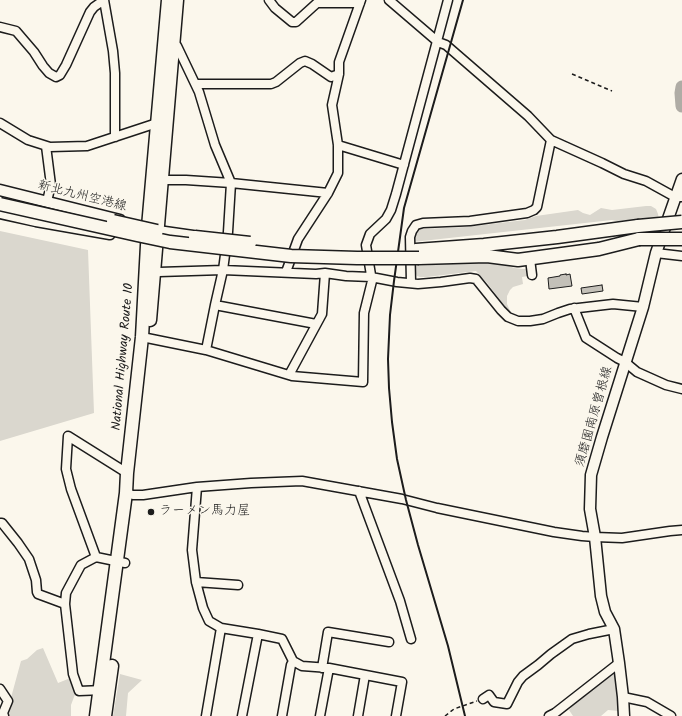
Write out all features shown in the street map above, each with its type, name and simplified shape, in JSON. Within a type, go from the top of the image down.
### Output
[{"type":"highway","name":"National Highway Route 10","points":[[168,0],[169,39]]},
{"type":"highway","name":"National Highway Route 10","points":[[104,716],[104,690],[130,494],[145,338],[169,39],[177,0]]},
{"type":"highway","points":[[0,197],[169,234],[292,248],[487,256],[518,260],[599,249],[639,239],[682,239]]},
{"type":"highway","points":[[0,204],[170,242],[291,256],[357,258],[418,254],[638,226],[682,222]]},
{"type":"highway","points":[[638,226],[682,227]]},
{"type":"highway","name":"National Highway Route 10","points":[[130,494],[127,473],[154,274],[152,242]]},
{"type":"highway","name":"National Highway Route 10","points":[[96,716],[104,690]]},
{"type":"main road","name":"須磨園南原曽根線","points":[[624,716],[614,628],[605,612],[601,596],[595,537],[590,509],[591,475],[643,307],[656,253],[679,197],[682,178]]},
{"type":"main road","name":"新北九州空港線","points":[[0,190],[153,228]]},
{"type":"main road","points":[[0,213],[152,242]]},
{"type":"street","points":[[0,27],[16,30],[34,52],[43,66],[49,73],[56,77],[66,65],[90,12],[104,0],[113,51],[115,73],[115,137]]},
{"type":"street","points":[[268,0],[292,22],[296,22],[317,3],[360,2],[339,62],[339,74],[332,105],[338,146],[338,173],[328,194],[298,239],[286,272]]},
{"type":"street","points":[[389,0],[438,42],[446,45],[528,116],[551,140],[602,162],[624,174],[646,181],[679,197]]},
{"type":"street","points":[[145,338],[206,350],[289,375],[363,382],[364,313],[372,281],[366,245],[370,234],[386,219],[391,210],[438,42],[448,0]]},
{"type":"street","points":[[169,39],[177,46],[196,84],[214,144],[230,183],[228,232],[223,270],[206,350]]},
{"type":"street","points":[[196,84],[271,84],[276,82],[305,60],[331,77],[339,74]]},
{"type":"street","points":[[0,123],[28,140],[50,147],[87,146],[161,124]]},
{"type":"street","points":[[411,282],[410,237],[416,225],[423,223],[470,221],[527,213],[534,210],[536,207],[551,140]]},
{"type":"street","points":[[46,146],[51,185],[47,201]]},
{"type":"street","points":[[338,146],[404,165]]},
{"type":"street","points":[[157,180],[230,183],[328,194]]},
{"type":"street","points":[[153,228],[227,240]]},
{"type":"street","points":[[152,242],[225,253]]},
{"type":"street","points":[[656,253],[682,256]]},
{"type":"street","points":[[530,259],[532,275]]},
{"type":"street","points":[[154,274],[159,272],[223,270],[316,274],[325,273],[371,277],[418,284],[470,278],[476,279],[508,317],[518,321],[543,319],[574,308],[613,304],[643,307]]},
{"type":"street","points":[[289,375],[322,314],[325,273]]},
{"type":"street","points":[[215,305],[316,324]]},
{"type":"street","points":[[574,308],[586,338],[625,362],[637,372],[666,385],[681,387]]},
{"type":"street","points":[[96,556],[71,489],[66,469],[68,436],[127,473]]},
{"type":"street","points":[[130,494],[143,495],[197,487],[302,481],[402,499],[437,508],[554,532],[595,537],[622,538],[682,530]]},
{"type":"street","points":[[197,487],[192,550],[196,582],[203,608],[209,621],[221,628],[282,639],[293,661],[302,666],[326,668],[402,682],[396,716]]},
{"type":"street","points":[[359,491],[400,601],[412,639]]},
{"type":"street","points":[[0,523],[2,523],[18,543],[29,560],[36,580],[38,594],[65,604]]},
{"type":"street","points":[[104,690],[79,691],[73,674],[65,604],[66,593],[81,565],[96,556],[121,562]]},
{"type":"street","points":[[196,582],[238,585]]},
{"type":"street","points":[[206,716],[221,628]]},
{"type":"street","points":[[483,699],[489,695],[494,702],[507,704],[518,682],[523,676],[572,639],[614,628]]},
{"type":"street","points":[[320,716],[326,668],[328,632],[389,642]]},
{"type":"street","points":[[242,716],[258,634]]},
{"type":"street","points":[[282,716],[293,661]]},
{"type":"street","points":[[549,716],[555,714],[619,662]]},
{"type":"street","points":[[358,716],[365,675]]},
{"type":"street","points":[[0,689],[8,701],[3,713],[4,716]]},
{"type":"street","points":[[623,697],[647,702],[671,716]]},
{"type":"path","points":[[572,74],[612,91]]},
{"type":"path","points":[[445,716],[454,709],[483,699]]},
{"type":"shaded area","points":[[651,206],[656,209],[659,219],[651,220],[647,218],[617,221],[612,220],[413,242],[415,232],[419,229],[466,227],[525,220],[536,216],[578,210],[590,215],[601,208],[612,210]]},
{"type":"shaded area","points":[[0,231],[88,250],[94,413],[0,441]]},
{"type":"shaded area","points":[[497,261],[514,268],[526,269],[528,276],[522,277],[523,284],[513,287],[507,296],[507,304],[511,313],[476,271],[427,277],[420,277],[416,274],[416,266]]},
{"type":"shaded area","points":[[43,648],[58,683],[73,677],[77,689],[71,705],[71,716],[6,716],[21,661],[27,659],[37,650]]},
{"type":"shaded area","points":[[615,671],[619,711],[608,710],[601,716],[573,716],[569,710],[572,706],[571,703]]},
{"type":"shaded area","points":[[120,674],[142,680],[128,693],[126,716],[113,716]]},
{"type":"building","points":[[570,274],[572,286],[549,289],[548,278]]},
{"type":"building","points":[[602,285],[603,291],[582,294],[581,288]]},
{"type":"waterway","points":[[682,87],[682,106]]},
{"type":"railway","points":[[463,0],[404,208],[390,315],[388,359],[392,422],[397,459],[406,500],[448,646],[465,716]]},
{"type":"place","name":"ラーメン馬力屋","points":[[151,512]]}]
